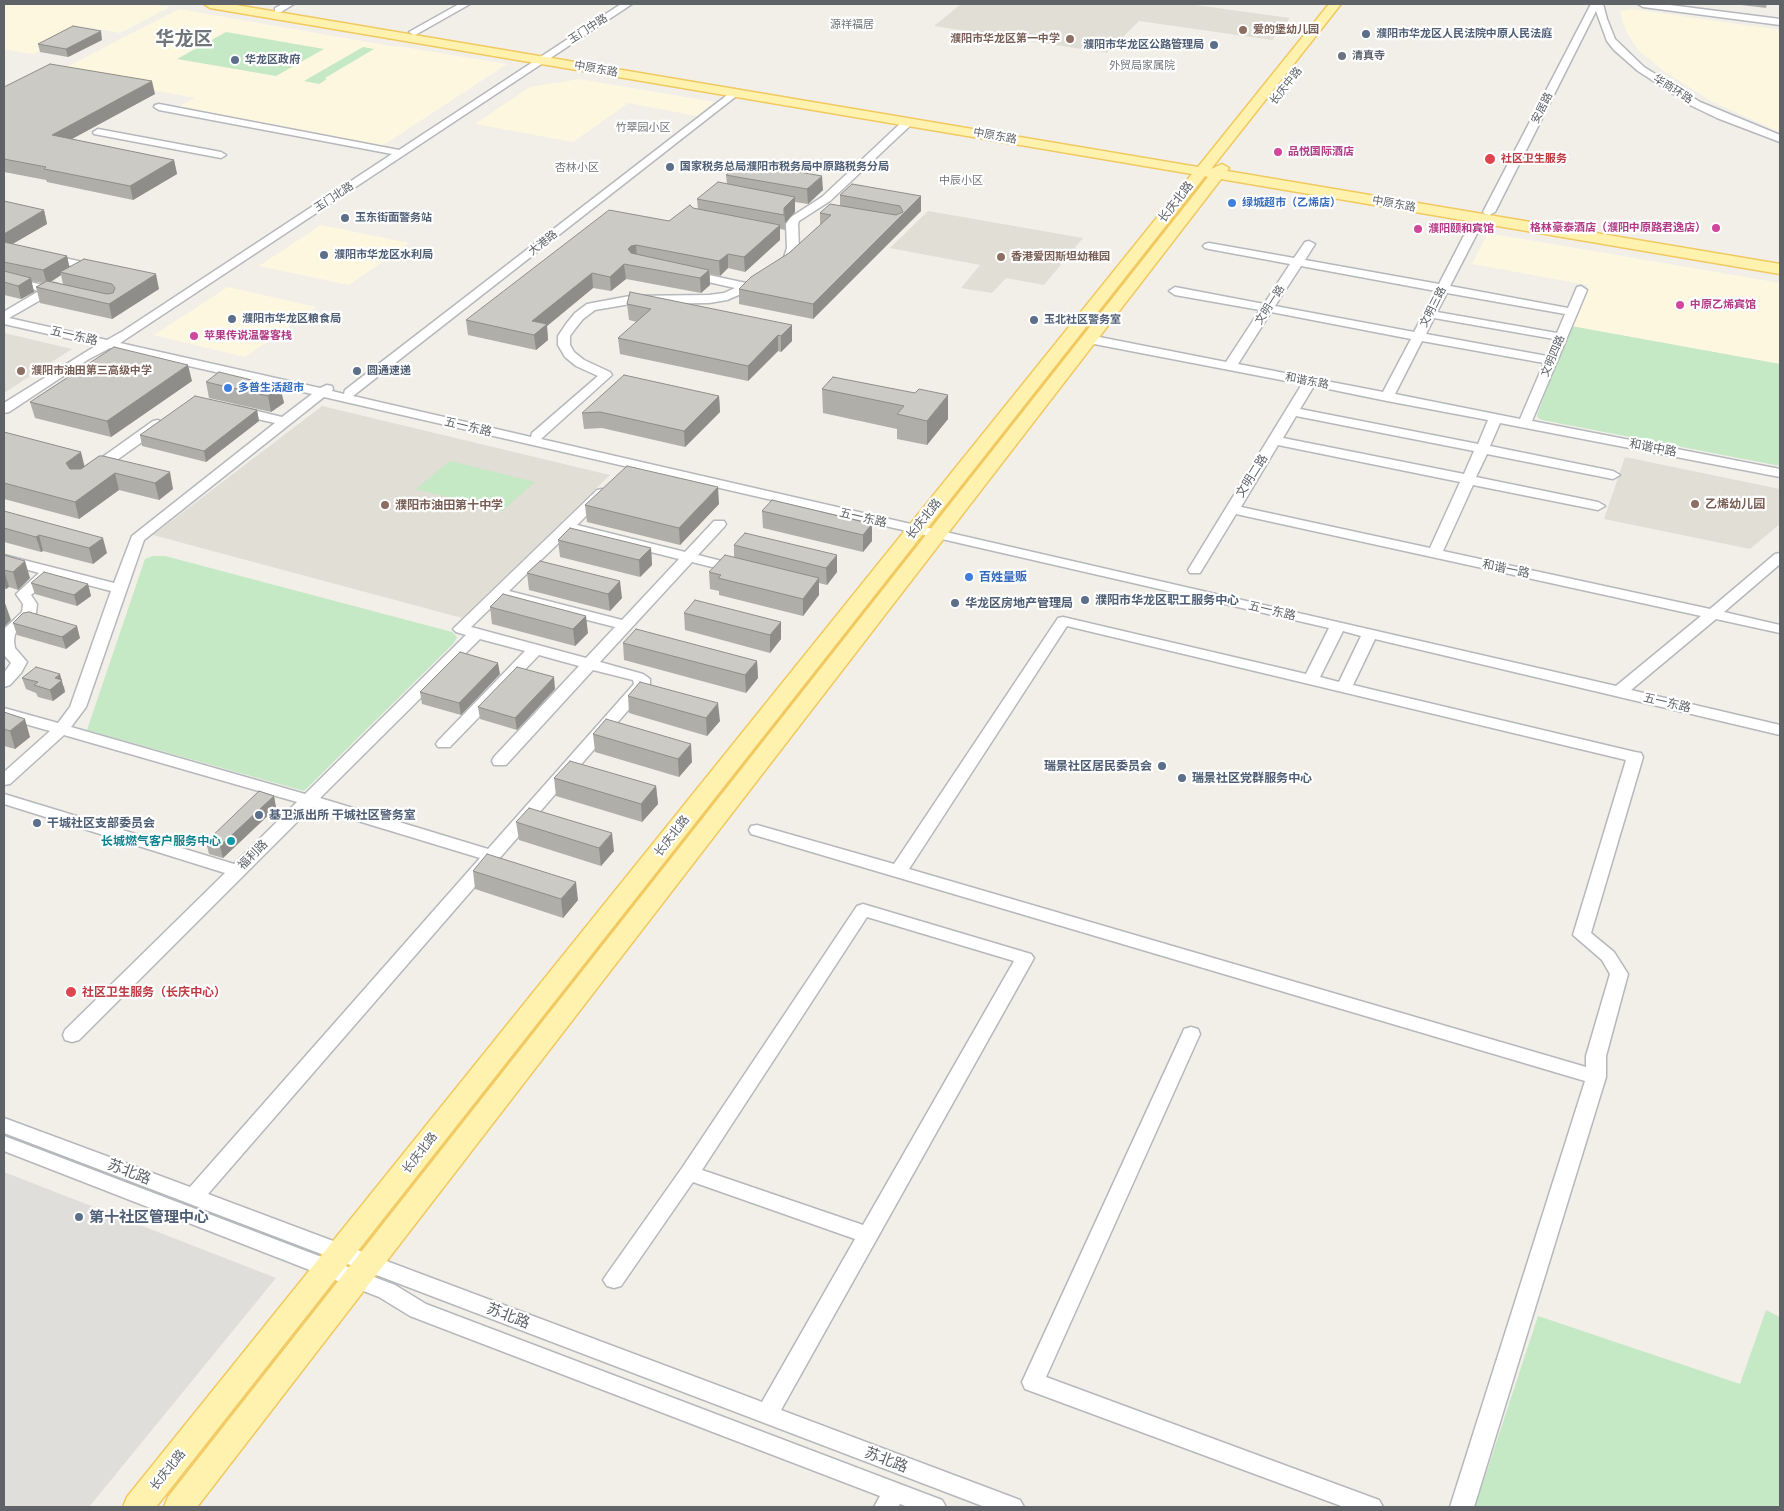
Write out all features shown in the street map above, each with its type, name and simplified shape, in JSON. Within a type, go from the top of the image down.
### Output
[{"type":"main road","name":"中原东路","points":[[210,4],[546,57],[1215,168],[1780,269]]},
{"type":"main road","name":"中原东路","points":[[245,4],[284,7],[735,92],[908,122],[1215,168]]},
{"type":"main road","name":"长庆中路","points":[[1215,168],[1335,4]]},
{"type":"main road","name":"长庆中路","points":[[1265,113],[1350,4]]},
{"type":"main road","name":"长庆北路","points":[[179,1507],[363,1271],[929,528],[1089,339],[1215,168]]},
{"type":"main road","name":"长庆北路","points":[[138,1507],[335,1260],[929,528],[1215,168]]},
{"type":"main road","name":"中原东路","points":[[1484,215],[1780,261]]},
{"type":"street","points":[[414,32],[465,4]]},
{"type":"street","name":"玉门中路","points":[[546,57],[626,4]]},
{"type":"street","name":"华商环路","points":[[1597,4],[1610,39],[1617,48],[1642,69],[1673,91],[1713,112],[1780,138]]},
{"type":"street","name":"安居路","points":[[1484,215],[1597,4]]},
{"type":"street","points":[[1643,4],[1780,22]]},
{"type":"street","points":[[1676,4],[1780,18]]},
{"type":"street","name":"玉门北路","points":[[4,409],[85,356],[113,343],[546,57]]},
{"type":"street","name":"大港路","points":[[350,393],[735,92]]},
{"type":"street","points":[[159,107],[401,153]]},
{"type":"street","points":[[537,436],[606,374],[580,363],[569,354],[564,345],[564,336],[579,316],[591,307],[630,300],[709,299],[727,296],[762,280],[784,264],[793,248],[789,236],[795,219],[826,199],[908,122]]},
{"type":"street","points":[[98,132],[221,155]]},
{"type":"street","points":[[793,206],[830,213]]},
{"type":"street","name":"文明三路","points":[[1387,397],[1484,215]]},
{"type":"street","name":"文明一路","points":[[1230,366],[1309,244]]},
{"type":"street","points":[[1209,246],[1572,312]]},
{"type":"street","points":[[39,256],[105,270]]},
{"type":"street","points":[[6,316],[88,266]]},
{"type":"street","points":[[674,272],[749,287]]},
{"type":"street","points":[[4,279],[67,294]]},
{"type":"street","name":"文明四路","points":[[1525,423],[1581,290]]},
{"type":"street","points":[[1175,291],[1551,361]]},
{"type":"street","points":[[1430,314],[1561,337]]},
{"type":"street","name":"五一东路","points":[[6,316],[113,343],[1624,688],[1780,730]]},
{"type":"street","name":"和谐东路","points":[[1089,339],[1525,423]]},
{"type":"street","name":"玉门北路","points":[[4,421],[98,358],[113,343]]},
{"type":"street","name":"文明二路","points":[[1195,570],[1310,382]]},
{"type":"street","points":[[4,780],[61,730],[78,707],[136,539],[325,391]]},
{"type":"street","name":"五一东路","points":[[325,391],[350,393],[907,521],[929,528],[1370,634],[1780,720]]},
{"type":"street","points":[[220,407],[285,422]]},
{"type":"street","points":[[1292,411],[1613,475]]},
{"type":"street","points":[[87,475],[168,417]]},
{"type":"street","points":[[1435,553],[1496,418]]},
{"type":"street","name":"和谐中路","points":[[1525,423],[1780,473]]},
{"type":"street","points":[[1275,440],[1598,506]]},
{"type":"street","points":[[193,1197],[642,685],[642,679],[638,677],[461,629],[614,481]]},
{"type":"street","name":"和谐一路","points":[[1232,509],[1780,629]]},
{"type":"street","points":[[500,761],[719,524]]},
{"type":"street","points":[[566,527],[754,573]]},
{"type":"street","points":[[1624,688],[1780,558]]},
{"type":"street","points":[[4,559],[119,589]]},
{"type":"street","points":[[4,682],[16,670],[19,662],[7,649],[6,641],[8,633],[29,612],[30,604],[23,594],[50,571]]},
{"type":"street","points":[[498,593],[624,625]]},
{"type":"street","points":[[900,870],[1063,621],[1635,757],[1582,935],[1608,956],[1619,974],[1596,1056],[1596,1077],[1462,1507]]},
{"type":"street","points":[[1311,680],[1338,626]]},
{"type":"street","name":"福利路","points":[[72,1035],[477,633]]},
{"type":"street","points":[[1344,688],[1370,634]]},
{"type":"street","points":[[444,744],[536,649]]},
{"type":"street","points":[[4,713],[308,800],[491,856]]},
{"type":"street","points":[[4,799],[237,871]]},
{"type":"street","points":[[757,830],[900,870],[1596,1077]]},
{"type":"street","points":[[614,1280],[688,1173],[863,910],[1025,958],[766,1414]]},
{"type":"street","points":[[1191,1034],[1033,1382],[1371,1507]]},
{"type":"street","name":"苏北路","points":[[4,1125],[193,1197],[335,1260]]},
{"type":"street","name":"苏北路","points":[[4,1143],[766,1414],[1012,1507]]},
{"type":"street","points":[[688,1173],[867,1236]]},
{"type":"street","name":"苏北路","points":[[363,1271],[386,1291],[418,1310],[890,1499],[925,1506]]},
{"type":"shaded area","points":[[4,4],[148,4],[170,7],[120,33],[88,27],[33,54],[4,49]]},
{"type":"shaded area","name":"濮阳市华龙区第一中学","points":[[961,4],[1188,4],[1290,18],[1272,40],[1139,21],[1107,53],[934,26]]},
{"type":"shaded area","name":"华龙区政府","points":[[179,9],[396,47],[507,64],[382,146],[178,107],[195,98],[57,72]]},
{"type":"shaded area","points":[[1632,9],[1780,30],[1780,132],[1713,102],[1668,74],[1638,50],[1625,29],[1620,11]]},
{"type":"shaded area","points":[[580,79],[714,102],[697,116],[628,103],[573,142],[475,124],[530,87]]},
{"type":"shaded area","name":"香港爱因斯坦幼稚园","points":[[928,211],[1083,238],[1044,285],[1006,278],[992,293],[961,288],[980,265],[890,248]]},
{"type":"shaded area","points":[[321,225],[409,243],[349,285],[259,266]]},
{"type":"shaded area","name":"中原乙烯宾馆","points":[[1488,233],[1780,283],[1780,364],[1571,326],[1588,285],[1472,264]]},
{"type":"shaded area","points":[[228,287],[316,307],[245,357],[154,335]]},
{"type":"shaded area","name":"濮阳市油田第三高级中学","points":[[4,333],[72,349],[4,393]]},
{"type":"shaded area","name":"濮阳市油田第十中学","points":[[322,406],[610,475],[462,618],[153,535]]},
{"type":"shaded area","name":"乙烯幼儿园","points":[[1625,457],[1780,489],[1780,524],[1750,549],[1604,519]]},
{"type":"shaded area","points":[[4,1172],[276,1278],[89,1507],[4,1507]]},
{"type":"green space","points":[[226,32],[324,49],[276,76],[177,59]]},
{"type":"green space","points":[[363,47],[374,49],[325,78],[327,79],[319,84],[304,81]]},
{"type":"green space","points":[[1571,326],[1780,364],[1780,466],[1538,418],[1537,415]]},
{"type":"green space","points":[[450,461],[535,482],[502,511],[416,489]]},
{"type":"green space","points":[[153,556],[165,556],[452,632],[457,637],[454,643],[304,791],[87,730],[145,559]]},
{"type":"green space","points":[[1766,1310],[1780,1317],[1780,1507],[1475,1507],[1538,1316],[1740,1384]]},
{"type":"building","points":[[73,26],[101,31],[66,49],[38,44]]},
{"type":"building","points":[[50,64],[152,81],[52,135],[174,160],[130,186],[4,159],[4,87]]},
{"type":"building","points":[[742,162],[822,176],[807,189],[726,175]]},
{"type":"building","points":[[718,182],[795,197],[784,208],[784,215],[697,199]]},
{"type":"building","points":[[852,184],[921,196],[813,304],[739,289],[751,277],[789,253],[831,215],[820,213],[830,204],[896,215],[903,212],[900,206],[840,195]]},
{"type":"building","points":[[4,201],[44,210],[4,234]]},
{"type":"building","points":[[690,205],[693,208],[780,225],[744,257],[728,254],[719,261],[636,245],[631,246],[628,249],[631,253],[709,270],[700,278],[624,264],[610,277],[592,273],[532,321],[547,324],[534,335],[466,320],[609,210],[669,221]]},
{"type":"building","points":[[4,242],[67,256],[43,270],[4,262]]},
{"type":"building","points":[[84,259],[156,274],[109,304],[36,287],[47,281],[107,294],[113,293],[115,288],[112,284],[60,272]]},
{"type":"building","points":[[4,271],[31,278],[18,286],[4,282]]},
{"type":"building","points":[[630,292],[792,325],[781,336],[778,335],[748,366],[618,338],[651,309],[627,304]]},
{"type":"building","points":[[114,347],[188,365],[107,421],[30,402]]},
{"type":"building","points":[[219,372],[280,387],[268,396],[206,382]]},
{"type":"building","points":[[624,375],[719,396],[684,431],[600,412],[582,413]]},
{"type":"building","points":[[833,377],[915,393],[919,389],[948,395],[927,421],[897,414],[904,406],[822,389]]},
{"type":"building","points":[[195,396],[257,410],[204,451],[140,435]]},
{"type":"building","points":[[4,432],[81,452],[66,463],[70,469],[81,469],[99,456],[103,456],[170,472],[155,483],[115,473],[75,502],[4,483]]},
{"type":"building","points":[[627,466],[718,487],[679,528],[585,505]]},
{"type":"building","points":[[772,500],[872,524],[863,535],[762,511]]},
{"type":"building","points":[[4,511],[103,538],[89,548],[39,535],[36,537],[4,528]]},
{"type":"building","points":[[570,528],[651,548],[639,560],[558,540]]},
{"type":"building","points":[[745,533],[837,555],[826,568],[734,545]]},
{"type":"building","points":[[4,555],[25,561],[13,572],[4,570]]},
{"type":"building","points":[[725,555],[819,578],[803,599],[718,578],[721,575],[709,572]]},
{"type":"building","points":[[540,561],[620,581],[608,594],[527,573]]},
{"type":"building","points":[[44,572],[88,584],[74,595],[31,583]]},
{"type":"building","points":[[503,594],[586,616],[573,629],[490,607]]},
{"type":"building","points":[[695,600],[781,622],[770,635],[684,613]]},
{"type":"building","points":[[29,612],[77,626],[62,637],[13,623],[23,613]]},
{"type":"building","points":[[636,629],[757,661],[745,675],[623,643]]},
{"type":"building","points":[[460,652],[498,663],[459,703],[420,692]]},
{"type":"building","points":[[36,667],[60,674],[55,678],[62,680],[50,690],[34,685],[38,682],[22,678]]},
{"type":"building","points":[[517,667],[554,677],[515,718],[478,707]]},
{"type":"building","points":[[640,682],[718,703],[706,718],[628,696]]},
{"type":"building","points":[[4,712],[25,719],[10,731],[4,729]]},
{"type":"building","points":[[606,719],[691,744],[678,759],[593,734]]},
{"type":"building","points":[[570,761],[656,786],[641,804],[554,778]]},
{"type":"building","points":[[259,791],[274,796],[220,846],[206,842]]},
{"type":"building","points":[[529,808],[612,833],[599,848],[516,822]]},
{"type":"building","points":[[487,854],[576,882],[561,899],[473,871]]},
{"type":"place","name":"爱的堡幼儿园","points":[[1243,30]]},
{"type":"place","name":"濮阳市华龙区人民法院中原人民法庭","points":[[1366,34]]},
{"type":"place","name":"濮阳市华龙区第一中学","points":[[1070,39]]},
{"type":"place","name":"濮阳市华龙区公路管理局","points":[[1214,45]]},
{"type":"place","name":"清真寺","points":[[1342,56]]},
{"type":"place","name":"华龙区政府","points":[[235,60]]},
{"type":"place","name":"品悦国际酒店","points":[[1278,152]]},
{"type":"place","name":"社区卫生服务","points":[[1490,159]]},
{"type":"place","name":"国家税务总局濮阳市税务局中原路税务分局","points":[[670,167]]},
{"type":"place","name":"绿城超市（乙烯店）","points":[[1232,203]]},
{"type":"place","name":"玉东街面警务站","points":[[345,218]]},
{"type":"place","name":"格林豪泰酒店（濮阳中原路君逸店）","points":[[1716,228]]},
{"type":"place","name":"濮阳颐和宾馆","points":[[1418,229]]},
{"type":"place","name":"濮阳市华龙区水利局","points":[[324,255]]},
{"type":"place","name":"香港爱因斯坦幼稚园","points":[[1001,257]]},
{"type":"place","name":"中原乙烯宾馆","points":[[1680,305]]},
{"type":"place","name":"濮阳市华龙区粮食局","points":[[232,319]]},
{"type":"place","name":"玉北社区警务室","points":[[1034,320]]},
{"type":"place","name":"苹果传说温馨客栈","points":[[194,336]]},
{"type":"place","name":"濮阳市油田第三高级中学","points":[[21,371]]},
{"type":"place","name":"圆通速递","points":[[357,371]]},
{"type":"place","name":"多普生活超市","points":[[228,388]]},
{"type":"place","name":"乙烯幼儿园","points":[[1695,504]]},
{"type":"place","name":"濮阳市油田第十中学","points":[[385,505]]},
{"type":"place","name":"百姓量贩","points":[[969,577]]},
{"type":"place","name":"濮阳市华龙区职工服务中心","points":[[1085,600]]},
{"type":"place","name":"华龙区房地产管理局","points":[[955,603]]},
{"type":"place","name":"瑞景社区居民委员会","points":[[1162,766]]},
{"type":"place","name":"瑞景社区党群服务中心","points":[[1182,778]]},
{"type":"place","name":"基卫派出所 干城社区警务室","points":[[259,815]]},
{"type":"place","name":"干城社区支部委员会","points":[[37,823]]},
{"type":"place","name":"长城燃气客户服务中心","points":[[231,841]]},
{"type":"place","name":"社区卫生服务（长庆中心）","points":[[71,992]]},
{"type":"place","name":"第十社区管理中心","points":[[79,1217]]},
{"type":"district","name":"源祥福居","points":[[852,25]]},
{"type":"district","name":"华龙区","points":[[184,39]]},
{"type":"district","name":"外贸局家属院","points":[[1142,66]]},
{"type":"district","name":"竹翠园小区","points":[[643,128]]},
{"type":"district","name":"杏林小区","points":[[577,168]]},
{"type":"district","name":"中辰小区","points":[[961,181]]}]
